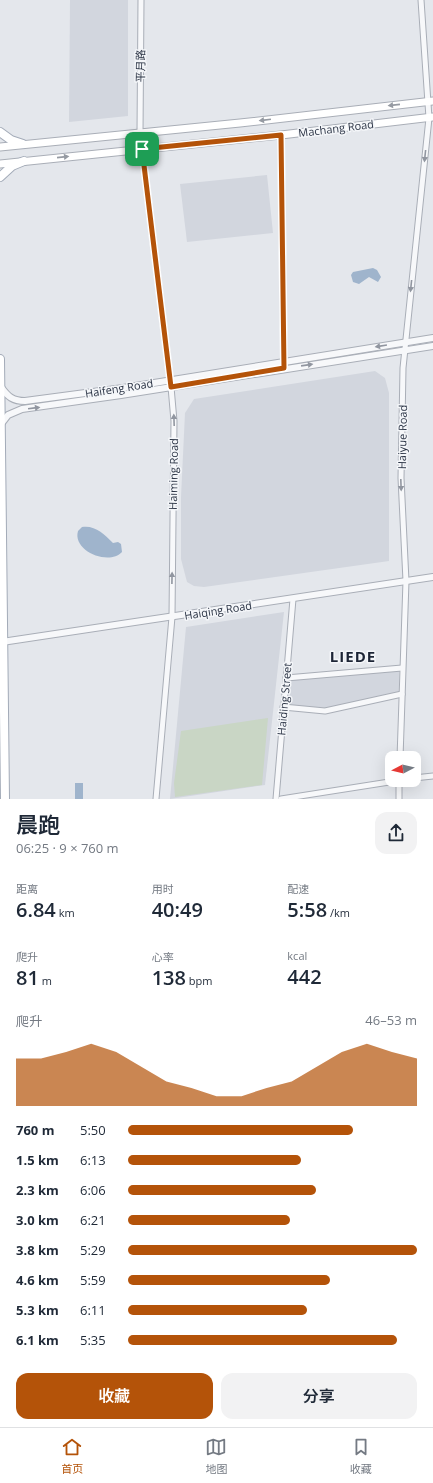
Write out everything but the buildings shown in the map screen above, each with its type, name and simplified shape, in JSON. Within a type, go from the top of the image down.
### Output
[{"type":"main road","name":"Machang Road","points":[[0,147],[430,102]]},
{"type":"main road","name":"Machang Road","points":[[0,164],[281,135],[431,117]]},
{"type":"main road","points":[[0,132],[11,140],[23,144]]},
{"type":"main road","points":[[0,177],[12,166],[24,161]]},
{"type":"main road","points":[[0,359],[2,642],[5,799]]},
{"type":"street","name":"平月路","points":[[141,0],[140,133],[142,149]]},
{"type":"street","points":[[422,0],[431,117]]},
{"type":"street","name":"Haiyue Road","points":[[400,751],[406,581],[401,478],[404,350],[431,117]]},
{"type":"street","points":[[281,135],[284,368]]},
{"type":"street","name":"Haiming Road","points":[[142,149],[174,421],[172,617],[156,799]]},
{"type":"street","name":"Haifeng Road","points":[[0,387],[11,398],[17,401],[25,401],[433,338]]},
{"type":"street","name":"Haifeng Road","points":[[1,424],[8,415],[22,409],[433,346]]},
{"type":"street","name":"Haiqing Road","points":[[2,642],[433,577]]},
{"type":"street","name":"Haiding Street","points":[[276,799],[292,599]]},
{"type":"street","points":[[286,678],[402,668]]},
{"type":"street","points":[[283,707],[326,711],[402,694]]},
{"type":"street","points":[[421,777],[433,776]]},
{"type":"street","points":[[281,799],[385,782]]},
{"type":"street","points":[[399,787],[399,799]]},
{"type":"shaded area","points":[[70,0],[128,0],[128,116],[69,122]]},
{"type":"shaded area","points":[[267,175],[273,233],[187,242],[180,184]]},
{"type":"shaded area","points":[[375,371],[385,378],[389,393],[389,561],[204,587],[194,586],[187,582],[181,559],[181,497],[185,413],[194,399]]},
{"type":"shaded area","points":[[284,612],[265,785],[170,799],[186,627]]},
{"type":"shaded area","points":[[399,671],[399,692],[326,708],[287,705],[288,680]]},
{"type":"green space","points":[[268,718],[262,785],[175,797],[174,783],[181,731]]},
{"type":"water","points":[[373,268],[377,270],[381,277],[378,282],[369,277],[359,284],[353,282],[351,275],[353,272]]},
{"type":"water","points":[[82,527],[91,527],[103,533],[113,543],[118,542],[121,544],[122,552],[116,556],[101,557],[86,550],[81,545],[78,538],[78,531]]},
{"type":"water","points":[[75,783],[83,783],[83,799],[75,799]]},
{"type":"district","name":"LIEDE","points":[[353,656]]},
{"type":"route","points":[[281,135],[284,368],[171,387],[142,149],[281,135]]}]
